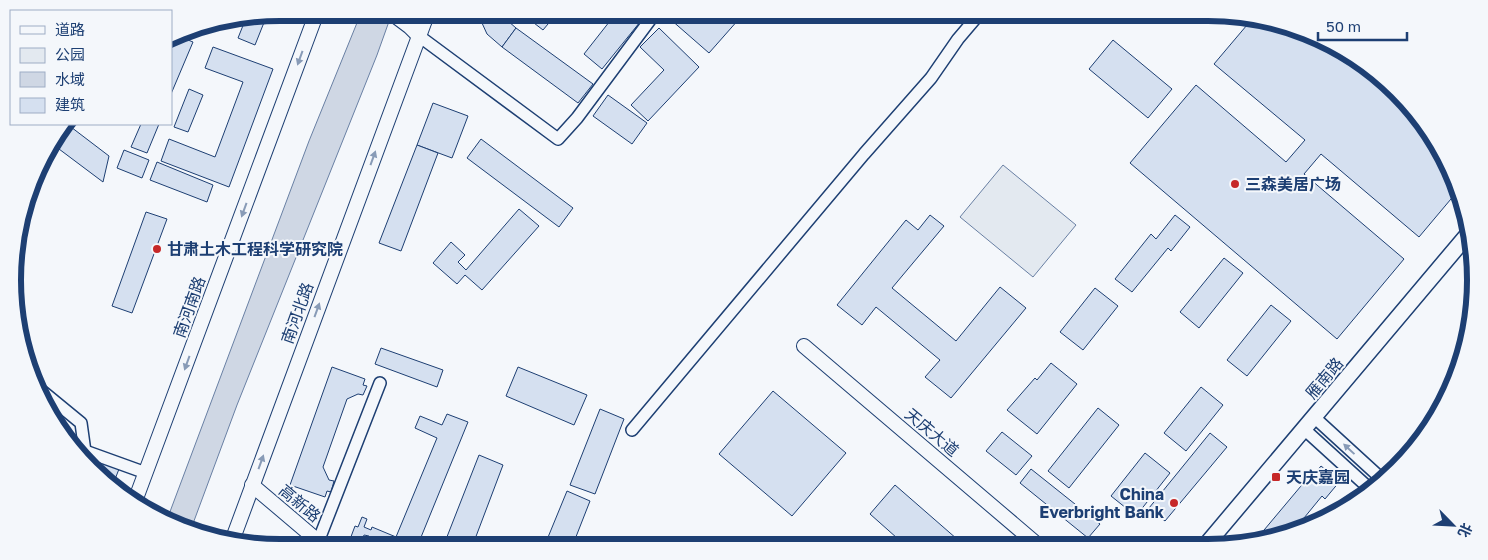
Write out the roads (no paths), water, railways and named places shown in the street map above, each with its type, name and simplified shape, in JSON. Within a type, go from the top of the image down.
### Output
[{"type":"main road","name":"雁南路","points":[[1211,539],[1464,238]]},
{"type":"street","name":"南河南路","points":[[137,496],[314,21]]},
{"type":"street","points":[[401,21],[558,140],[577,118],[649,21]]},
{"type":"street","name":"南河北路","points":[[234,535],[425,21]]},
{"type":"street","points":[[632,430],[864,154],[931,78],[958,39],[973,21]]},
{"type":"street","name":"天庆大道","points":[[804,346],[1031,539]]},
{"type":"street","points":[[324,539],[380,383]]},
{"type":"street","points":[[50,398],[80,423],[84,450]]},
{"type":"street","points":[[1314,417],[1378,476]]},
{"type":"street","points":[[1304,429],[1366,485]]},
{"type":"street","points":[[91,457],[146,473]]},
{"type":"street","name":"高新路","points":[[252,485],[316,539]]},
{"type":"water","points":[[358,21],[389,21],[237,405],[193,524],[169,514],[309,141]]},
{"type":"place","name":"三森美居广场","points":[[1235,184]]},
{"type":"place","name":"甘肃土木工程科学研究院","points":[[157,249]]},
{"type":"place","name":"天庆嘉园","points":[[1276,477]]},
{"type":"place","name":"China Everbright Bank","points":[[1174,503]]}]
